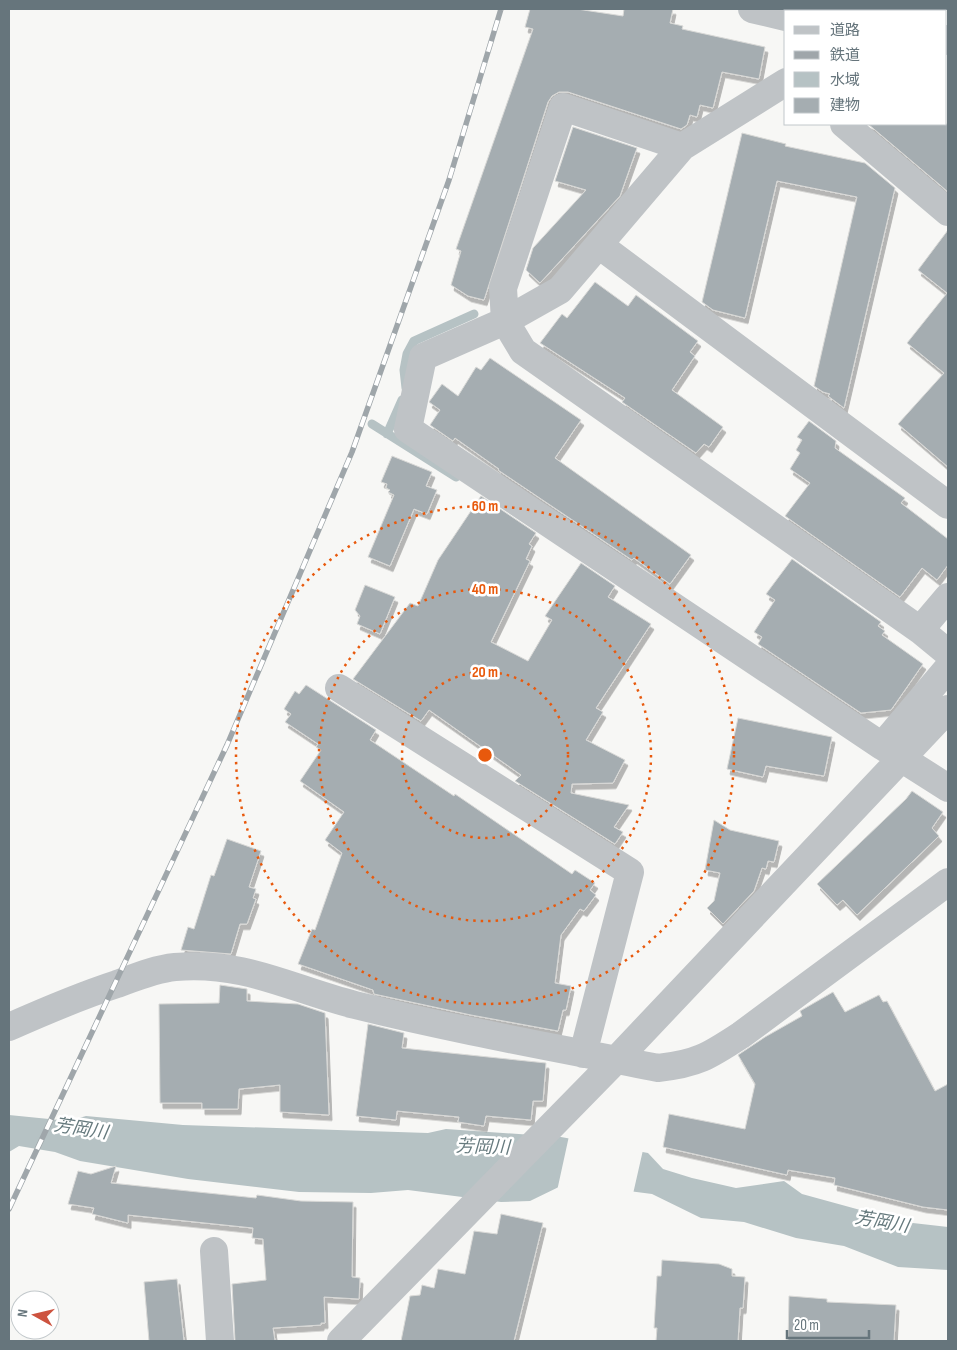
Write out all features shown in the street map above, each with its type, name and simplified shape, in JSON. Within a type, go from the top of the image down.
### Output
[{"type":"street","points":[[752,9],[784,17]]},
{"type":"street","points":[[784,83],[682,147],[560,290],[506,321],[423,358],[408,430],[948,788]]},
{"type":"street","points":[[682,147],[562,107],[503,288],[506,321],[523,351],[920,630],[948,653]]},
{"type":"street","points":[[845,125],[948,212]]},
{"type":"street","points":[[599,245],[948,505]]},
{"type":"street","points":[[920,630],[948,597]]},
{"type":"street","points":[[341,1341],[616,1060],[892,752],[948,668]]},
{"type":"street","points":[[339,688],[630,872],[583,1054]]},
{"type":"street","points":[[892,752],[948,710]]},
{"type":"street","points":[[9,1027],[95,990],[149,972],[175,967],[209,967],[242,970],[274,978],[339,1001],[449,1028],[658,1068],[688,1065],[710,1055],[741,1035],[948,882]]},
{"type":"street","points":[[214,1250],[220,1341]]},
{"type":"water","name":"芳岡川","points":[[9,1115],[69,1121],[86,1116],[183,1125],[428,1133],[446,1129],[561,1137],[648,1153],[663,1169],[692,1178],[736,1188],[784,1181],[802,1194],[904,1222],[948,1227],[948,1270],[898,1267],[844,1246],[796,1238],[744,1222],[701,1218],[652,1194],[567,1183],[530,1201],[501,1202],[408,1190],[371,1193],[299,1192],[188,1179],[80,1161],[55,1152],[19,1146],[9,1152]]},
{"type":"pier","points":[[569,1136],[643,1150],[633,1194],[568,1186],[557,1191]]},
{"type":"building","points":[[530,9],[577,9],[623,16],[624,9],[673,9],[670,23],[683,26],[682,29],[765,47],[759,79],[722,72],[713,108],[700,105],[697,117],[690,115],[687,125],[681,129],[568,92],[559,92],[552,96],[548,102],[484,300],[468,296],[451,285],[461,251],[456,249],[533,29],[525,27]]},
{"type":"building","points":[[948,124],[948,192],[869,125]]},
{"type":"building","points":[[573,127],[637,148],[620,196],[540,283],[526,270],[533,248],[586,190],[555,181]]},
{"type":"building","points":[[742,133],[786,144],[785,146],[865,163],[895,188],[844,408],[828,396],[830,394],[814,386],[857,197],[777,181],[745,318],[713,310],[702,302]]},
{"type":"building","points":[[948,230],[948,467],[898,424],[944,373],[907,343],[947,293],[918,270]]},
{"type":"building","points":[[595,282],[628,306],[636,295],[698,341],[690,352],[695,356],[672,390],[723,427],[709,447],[704,444],[696,453],[622,402],[625,398],[540,343],[562,314],[567,318]]},
{"type":"building","points":[[490,358],[581,420],[555,458],[691,555],[670,584],[634,558],[632,560],[498,470],[455,438],[453,441],[430,425],[440,410],[429,402],[442,384],[458,396],[476,367],[481,370]]},
{"type":"building","points":[[809,421],[836,441],[835,448],[905,498],[901,503],[948,539],[948,565],[937,580],[922,568],[900,597],[785,516],[810,483],[790,469],[800,453],[796,450],[802,440],[797,437]]},
{"type":"building","points":[[392,456],[432,472],[426,486],[437,490],[427,514],[414,509],[390,566],[368,557],[394,495],[388,492],[390,490],[386,488],[387,484],[381,482]]},
{"type":"building","points":[[481,496],[536,533],[529,544],[532,546],[526,559],[530,561],[491,642],[528,661],[552,620],[545,616],[581,563],[615,586],[608,597],[651,624],[596,708],[603,712],[586,740],[625,760],[613,783],[572,784],[571,793],[629,805],[614,827],[623,832],[615,844],[515,781],[521,775],[429,710],[421,721],[353,679],[410,603],[418,606],[438,560]]},
{"type":"building","points":[[792,559],[881,622],[878,626],[885,631],[882,635],[923,664],[891,710],[861,713],[758,644],[762,637],[754,632],[775,600],[766,594]]},
{"type":"building","points":[[365,585],[395,597],[380,634],[357,624],[360,616],[355,610]]},
{"type":"building","points":[[306,685],[376,730],[370,740],[454,796],[455,794],[572,874],[575,870],[595,883],[590,890],[596,895],[584,911],[580,909],[561,935],[555,983],[571,986],[566,1010],[563,1010],[558,1031],[374,994],[373,990],[298,964],[312,929],[315,930],[342,853],[325,840],[344,812],[300,781],[321,750],[316,747],[318,744],[285,722],[291,714],[284,709],[295,691],[299,694]]},
{"type":"building","points":[[738,718],[832,737],[824,776],[766,766],[763,777],[727,769]]},
{"type":"building","points":[[912,791],[943,812],[932,828],[939,836],[857,915],[843,900],[837,905],[817,884],[906,799]]},
{"type":"building","points":[[714,820],[730,830],[779,841],[774,862],[768,861],[766,869],[762,868],[754,891],[723,924],[707,908],[714,901],[720,873],[705,870]]},
{"type":"building","points":[[227,839],[261,851],[249,887],[256,889],[253,898],[256,899],[247,924],[240,924],[231,954],[181,950],[188,927],[194,929],[211,875],[214,876]]},
{"type":"building","points":[[220,985],[247,989],[247,1001],[298,1004],[325,1013],[329,1115],[280,1112],[280,1085],[239,1089],[238,1109],[202,1109],[202,1103],[160,1103],[159,1004],[219,1003]]},
{"type":"building","points":[[833,992],[845,1012],[879,995],[883,1002],[887,1001],[935,1091],[948,1084],[948,1210],[923,1207],[834,1185],[835,1178],[788,1170],[787,1175],[663,1147],[669,1114],[745,1129],[755,1084],[738,1055],[802,1016],[800,1011]]},
{"type":"building","points":[[368,1024],[404,1033],[402,1048],[546,1063],[543,1101],[533,1101],[531,1120],[486,1116],[484,1126],[458,1122],[459,1117],[397,1111],[396,1120],[356,1116]]},
{"type":"building","points":[[116,1166],[111,1183],[256,1198],[257,1195],[301,1201],[353,1202],[352,1277],[360,1278],[359,1299],[324,1297],[325,1323],[321,1323],[321,1325],[273,1328],[275,1341],[235,1341],[232,1284],[266,1280],[263,1239],[252,1238],[253,1228],[128,1215],[128,1223],[92,1214],[94,1208],[68,1204],[78,1171],[91,1174]]},
{"type":"building","points":[[501,1214],[543,1223],[514,1341],[401,1341],[410,1296],[420,1295],[422,1285],[434,1288],[438,1269],[465,1274],[474,1231],[497,1234]]},
{"type":"building","points":[[662,1260],[719,1264],[732,1269],[732,1276],[745,1277],[743,1308],[740,1308],[738,1341],[656,1341],[657,1328],[654,1328],[657,1276],[661,1276]]},
{"type":"building","points":[[177,1279],[184,1341],[149,1341],[144,1282]]},
{"type":"building","points":[[789,1296],[827,1299],[827,1302],[896,1305],[894,1341],[788,1341]]},
{"type":"waterway","points":[[406,388],[404,370],[407,354],[414,341],[474,314]]},
{"type":"waterway","points":[[387,434],[402,400]]},
{"type":"waterway","points":[[372,424],[456,477]]},
{"type":"railway","points":[[9,1209],[227,745],[352,452],[449,180],[501,9]]}]
